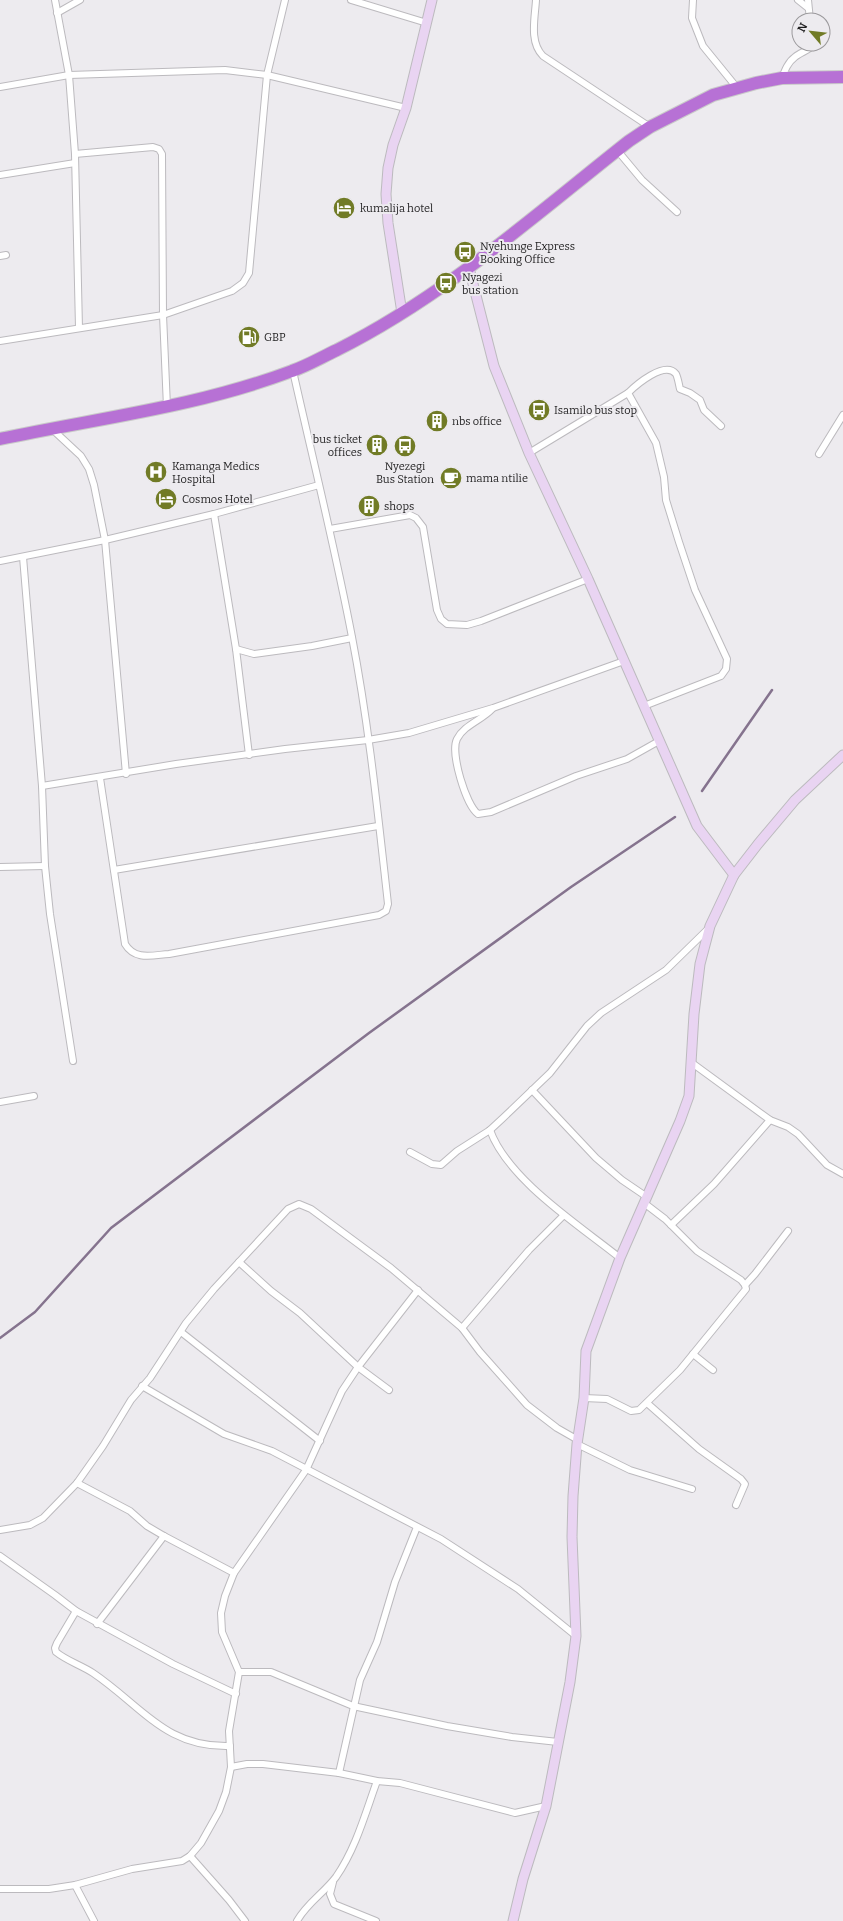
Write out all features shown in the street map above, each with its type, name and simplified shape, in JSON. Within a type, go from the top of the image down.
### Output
[{"type":"highway","points":[[0,439],[51,428],[167,408],[226,394],[293,371],[372,332],[469,268],[618,150],[650,127],[704,99],[756,83],[782,78],[843,77]]},
{"type":"street","points":[[54,0],[69,75],[75,154],[74,163],[79,328]]},
{"type":"street","points":[[57,13],[80,0]]},
{"type":"street","points":[[0,341],[163,315],[232,291],[243,283],[249,273],[267,75],[285,0]]},
{"type":"street","points":[[351,0],[427,23]]},
{"type":"street","points":[[402,313],[388,224],[386,194],[388,168],[393,145],[406,108],[432,0]]},
{"type":"street","points":[[536,0],[535,41],[537,50],[548,60],[650,127]]},
{"type":"street","points":[[693,0],[692,18],[703,46],[738,89]]},
{"type":"street","points":[[798,0],[808,8]]},
{"type":"street","points":[[808,0],[809,12]]},
{"type":"street","points":[[782,78],[789,63],[804,52]]},
{"type":"street","points":[[0,87],[69,75],[225,70],[267,75],[406,108]]},
{"type":"street","points":[[75,154],[153,147],[159,149],[162,154],[163,315],[167,408]]},
{"type":"street","points":[[618,150],[642,180],[677,212]]},
{"type":"street","points":[[0,175],[74,163]]},
{"type":"street","points":[[469,268],[494,366],[529,453],[588,579],[697,826],[734,875]]},
{"type":"street","points":[[529,453],[628,393],[638,384],[654,374],[664,370],[671,371],[677,375],[680,389],[690,393],[700,400],[704,410],[721,426]]},
{"type":"street","points":[[100,778],[126,944],[135,954],[142,956],[169,954],[383,914],[388,904],[368,740],[352,638],[330,529],[293,371]]},
{"type":"street","points":[[628,393],[656,443],[661,460],[666,500],[678,542],[695,590],[727,659],[726,668],[722,676],[644,706]]},
{"type":"street","points":[[819,454],[843,415]]},
{"type":"street","points":[[51,428],[81,456],[89,469],[106,540],[126,774]]},
{"type":"street","points":[[0,561],[106,540],[214,514],[319,485]]},
{"type":"street","points":[[214,514],[236,649],[249,755]]},
{"type":"street","points":[[330,529],[410,515],[421,522],[437,610],[441,619],[447,624],[467,625],[481,621],[588,579]]},
{"type":"street","points":[[23,557],[42,786],[45,866],[50,914],[73,1061]]},
{"type":"street","points":[[236,649],[254,654],[312,646],[352,638]]},
{"type":"street","points":[[42,786],[126,774],[176,764],[285,749],[368,740],[409,733],[493,708],[624,661]]},
{"type":"street","points":[[493,708],[479,721],[462,731],[456,740],[454,756],[456,765],[472,807],[478,814],[491,812],[576,776],[627,759],[659,741]]},
{"type":"street","points":[[513,1921],[523,1879],[546,1806],[570,1682],[576,1636],[572,1537],[573,1496],[584,1398],[586,1351],[620,1258],[689,1096],[694,1014],[700,964],[710,926],[734,875],[774,823],[795,800],[843,755]]},
{"type":"street","points":[[114,870],[378,826]]},
{"type":"street","points":[[0,867],[45,866]]},
{"type":"street","points":[[410,1152],[432,1164],[441,1165],[457,1151],[490,1130],[550,1073],[587,1026],[618,1001],[641,988],[666,970],[710,926]]},
{"type":"street","points":[[692,1063],[770,1120],[788,1127],[798,1134],[824,1162],[843,1174]]},
{"type":"street","points":[[532,1090],[596,1158],[646,1200],[697,1251],[745,1284]]},
{"type":"street","points":[[0,1102],[34,1096]]},
{"type":"street","points":[[671,1225],[714,1184],[770,1120]]},
{"type":"street","points":[[490,1130],[495,1144],[502,1155],[532,1187],[563,1216],[620,1258]]},
{"type":"street","points":[[0,1530],[30,1525],[43,1518],[77,1483],[142,1386],[150,1378],[193,1314],[288,1209],[299,1204],[310,1209],[371,1252],[462,1328],[480,1352],[527,1405],[557,1428],[578,1442],[630,1470],[692,1489]]},
{"type":"street","points":[[462,1328],[529,1250],[563,1216]]},
{"type":"street","points":[[584,1398],[607,1399],[636,1411],[648,1403],[693,1354],[746,1289],[745,1284],[755,1274],[788,1231]]},
{"type":"street","points":[[239,1262],[271,1291],[300,1314],[358,1367],[389,1390]]},
{"type":"street","points":[[0,1889],[49,1889],[75,1885],[132,1869],[182,1860],[190,1856],[201,1843],[219,1811],[226,1792],[231,1767],[228,1731],[239,1672],[222,1632],[221,1612],[225,1596],[234,1573],[306,1470],[339,1397],[358,1367],[418,1290]]},
{"type":"street","points":[[181,1332],[320,1441]]},
{"type":"street","points":[[693,1354],[713,1370]]},
{"type":"street","points":[[142,1386],[224,1434],[272,1451],[441,1539],[518,1589],[576,1636]]},
{"type":"street","points":[[648,1403],[699,1449],[741,1479],[745,1484],[743,1493],[736,1505]]},
{"type":"street","points":[[77,1483],[130,1511],[147,1526],[164,1536],[234,1573]]},
{"type":"street","points":[[338,1773],[360,1680],[376,1642],[395,1582],[418,1527]]},
{"type":"street","points":[[97,1624],[164,1536]]},
{"type":"street","points":[[0,1556],[76,1611],[97,1624],[173,1664],[236,1694]]},
{"type":"street","points":[[76,1611],[56,1643],[56,1652],[93,1673],[147,1718],[170,1733],[205,1746],[230,1746]]},
{"type":"street","points":[[239,1672],[271,1672],[353,1706],[454,1727],[512,1737],[558,1742]]},
{"type":"street","points":[[231,1767],[247,1764],[263,1764],[338,1773],[376,1781],[400,1783],[515,1813],[546,1806]]},
{"type":"street","points":[[297,1921],[304,1910],[334,1879],[348,1858],[358,1836],[376,1781]]},
{"type":"street","points":[[190,1856],[230,1900],[245,1921]]},
{"type":"street","points":[[334,1879],[330,1894],[334,1904],[376,1921]]},
{"type":"street","points":[[75,1885],[94,1921]]},
{"type":"waterway","points":[[702,791],[772,690]]},
{"type":"waterway","points":[[0,1338],[35,1312],[111,1228],[369,1033],[571,887],[675,817]]},
{"type":"place","name":"kumalija hotel","points":[[344,208]]},
{"type":"place","name":"Nyehunge Express Booking Office","points":[[465,252]]},
{"type":"place","name":"Nyagezi bus station","points":[[446,283]]},
{"type":"place","name":"GBP","points":[[249,337]]},
{"type":"place","name":"Isamilo bus stop","points":[[539,410]]},
{"type":"place","name":"nbs office","points":[[437,421]]},
{"type":"place","name":"bus ticket offices","points":[[377,445]]},
{"type":"place","name":"Nyezegi Bus Station","points":[[405,446]]},
{"type":"place","name":"Kamanga Medics Hospital","points":[[156,472]]},
{"type":"place","name":"mama ntilie","points":[[451,478]]},
{"type":"place","name":"Cosmos Hotel","points":[[166,499]]},
{"type":"place","name":"shops","points":[[369,506]]}]
